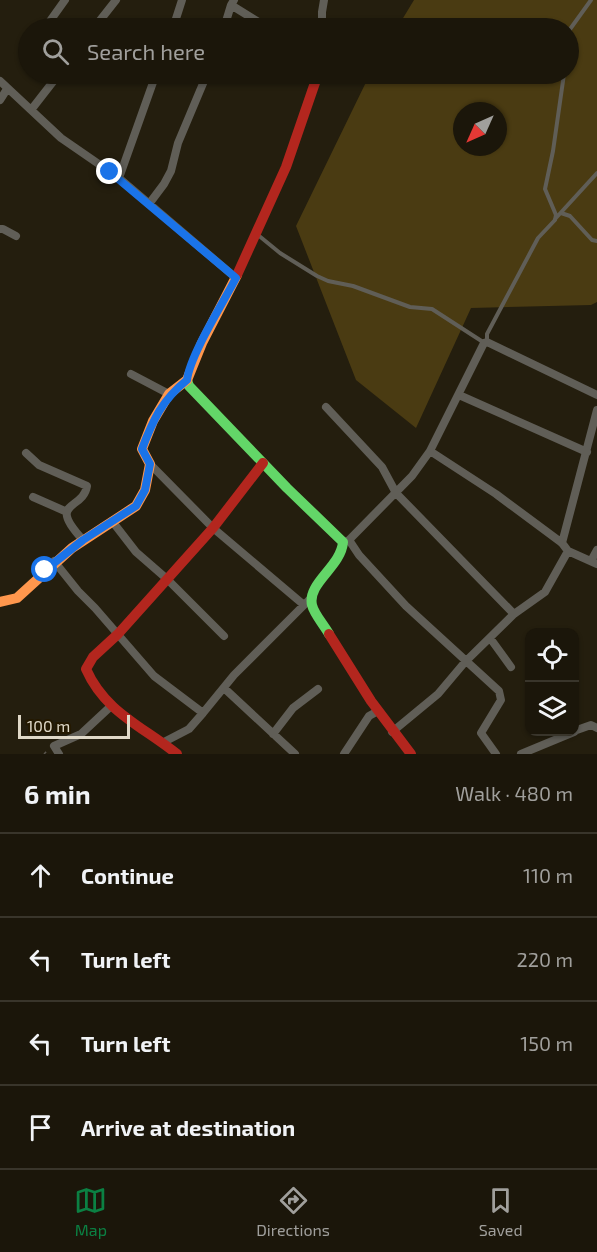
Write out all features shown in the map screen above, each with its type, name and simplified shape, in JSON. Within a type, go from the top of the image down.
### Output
[{"type":"street","points":[[52,18],[65,0]]},
{"type":"street","points":[[102,18],[116,0]]},
{"type":"street","points":[[176,18],[182,0]]},
{"type":"street","points":[[322,18],[324,0]]},
{"type":"street","points":[[227,18],[232,3],[254,18]]},
{"type":"street","points":[[0,81],[61,138],[119,178],[236,278]]},
{"type":"street","points":[[31,110],[51,84]]},
{"type":"street","points":[[119,178],[152,84]]},
{"type":"street","points":[[149,204],[171,171],[178,142],[203,84]]},
{"type":"street","points":[[315,84],[286,167],[236,278],[202,343],[187,380],[189,386],[263,463],[346,541],[406,606],[495,687],[502,696],[501,700],[481,733],[496,754]]},
{"type":"street","points":[[0,100],[7,89]]},
{"type":"street","points":[[0,229],[16,236]]},
{"type":"street","points":[[162,743],[189,729],[234,675],[307,602],[314,589],[340,557],[346,541],[412,476],[430,451],[485,342],[597,395]]},
{"type":"street","points":[[131,374],[170,394]]},
{"type":"street","points":[[187,380],[170,394],[153,421],[142,449],[150,464],[213,528],[312,606],[348,663],[354,677],[392,732],[411,754]]},
{"type":"street","points":[[459,395],[587,452]]},
{"type":"street","points":[[326,407],[382,466],[396,493],[514,614]]},
{"type":"street","points":[[562,543],[597,410]]},
{"type":"street","points":[[430,451],[496,494],[562,543],[568,551],[594,563],[597,550]]},
{"type":"street","points":[[26,453],[39,465],[87,486],[86,492],[69,507],[67,512],[68,521],[83,540]]},
{"type":"street","points":[[177,754],[110,707],[95,690],[86,669],[93,657],[118,634],[213,528],[263,463]]},
{"type":"street","points":[[0,602],[14,601],[54,561],[136,506],[142,499],[150,464]]},
{"type":"street","points":[[33,497],[67,512]]},
{"type":"street","points":[[112,520],[136,552],[167,579],[224,636]]},
{"type":"street","points":[[392,732],[438,694],[465,662],[514,614],[545,592],[568,551]]},
{"type":"street","points":[[54,561],[154,676],[203,713]]},
{"type":"street","points":[[490,638],[511,667]]},
{"type":"street","points":[[224,688],[295,754]]},
{"type":"street","points":[[273,734],[287,714],[318,689]]},
{"type":"street","points":[[59,754],[54,746],[81,734],[110,707]]},
{"type":"street","points":[[344,754],[369,716],[378,711]]},
{"type":"street","points":[[579,729],[591,725],[597,728]]},
{"type":"street","points":[[521,754],[562,736]]},
{"type":"lane","points":[[578,18],[591,0]]},
{"type":"lane","points":[[555,220],[556,215],[545,189],[563,84]]},
{"type":"lane","points":[[255,233],[280,253],[317,276],[328,281],[353,286],[410,307],[432,309],[485,342],[487,334],[538,238],[597,173]]},
{"type":"lane","points":[[561,213],[570,216],[592,240],[597,241]]},
{"type":"shaded area","points":[[414,0],[597,0],[597,302],[591,305],[471,308],[416,428],[356,380],[296,226],[365,84],[579,84],[579,18],[403,18]]},
{"type":"traffic: fast","points":[[187,380],[189,386],[287,488],[343,542],[337,559],[314,589],[312,597],[313,608],[329,634]]},
{"type":"traffic: slow","points":[[0,602],[17,598],[72,548],[136,506],[145,490],[150,464],[142,449],[153,421],[169,394],[187,380],[202,343],[237,275]]},
{"type":"traffic: jam","points":[[237,275],[286,167],[315,84]]},
{"type":"traffic: jam","points":[[177,754],[114,707],[94,684],[86,669],[93,657],[118,634],[213,528],[263,463]]},
{"type":"traffic: jam","points":[[329,634],[371,701],[411,754]]},
{"type":"route","points":[[45,570],[83,540],[136,506],[142,499],[150,464],[142,449],[153,421],[170,394],[187,380],[202,343],[236,278],[110,172]]}]
